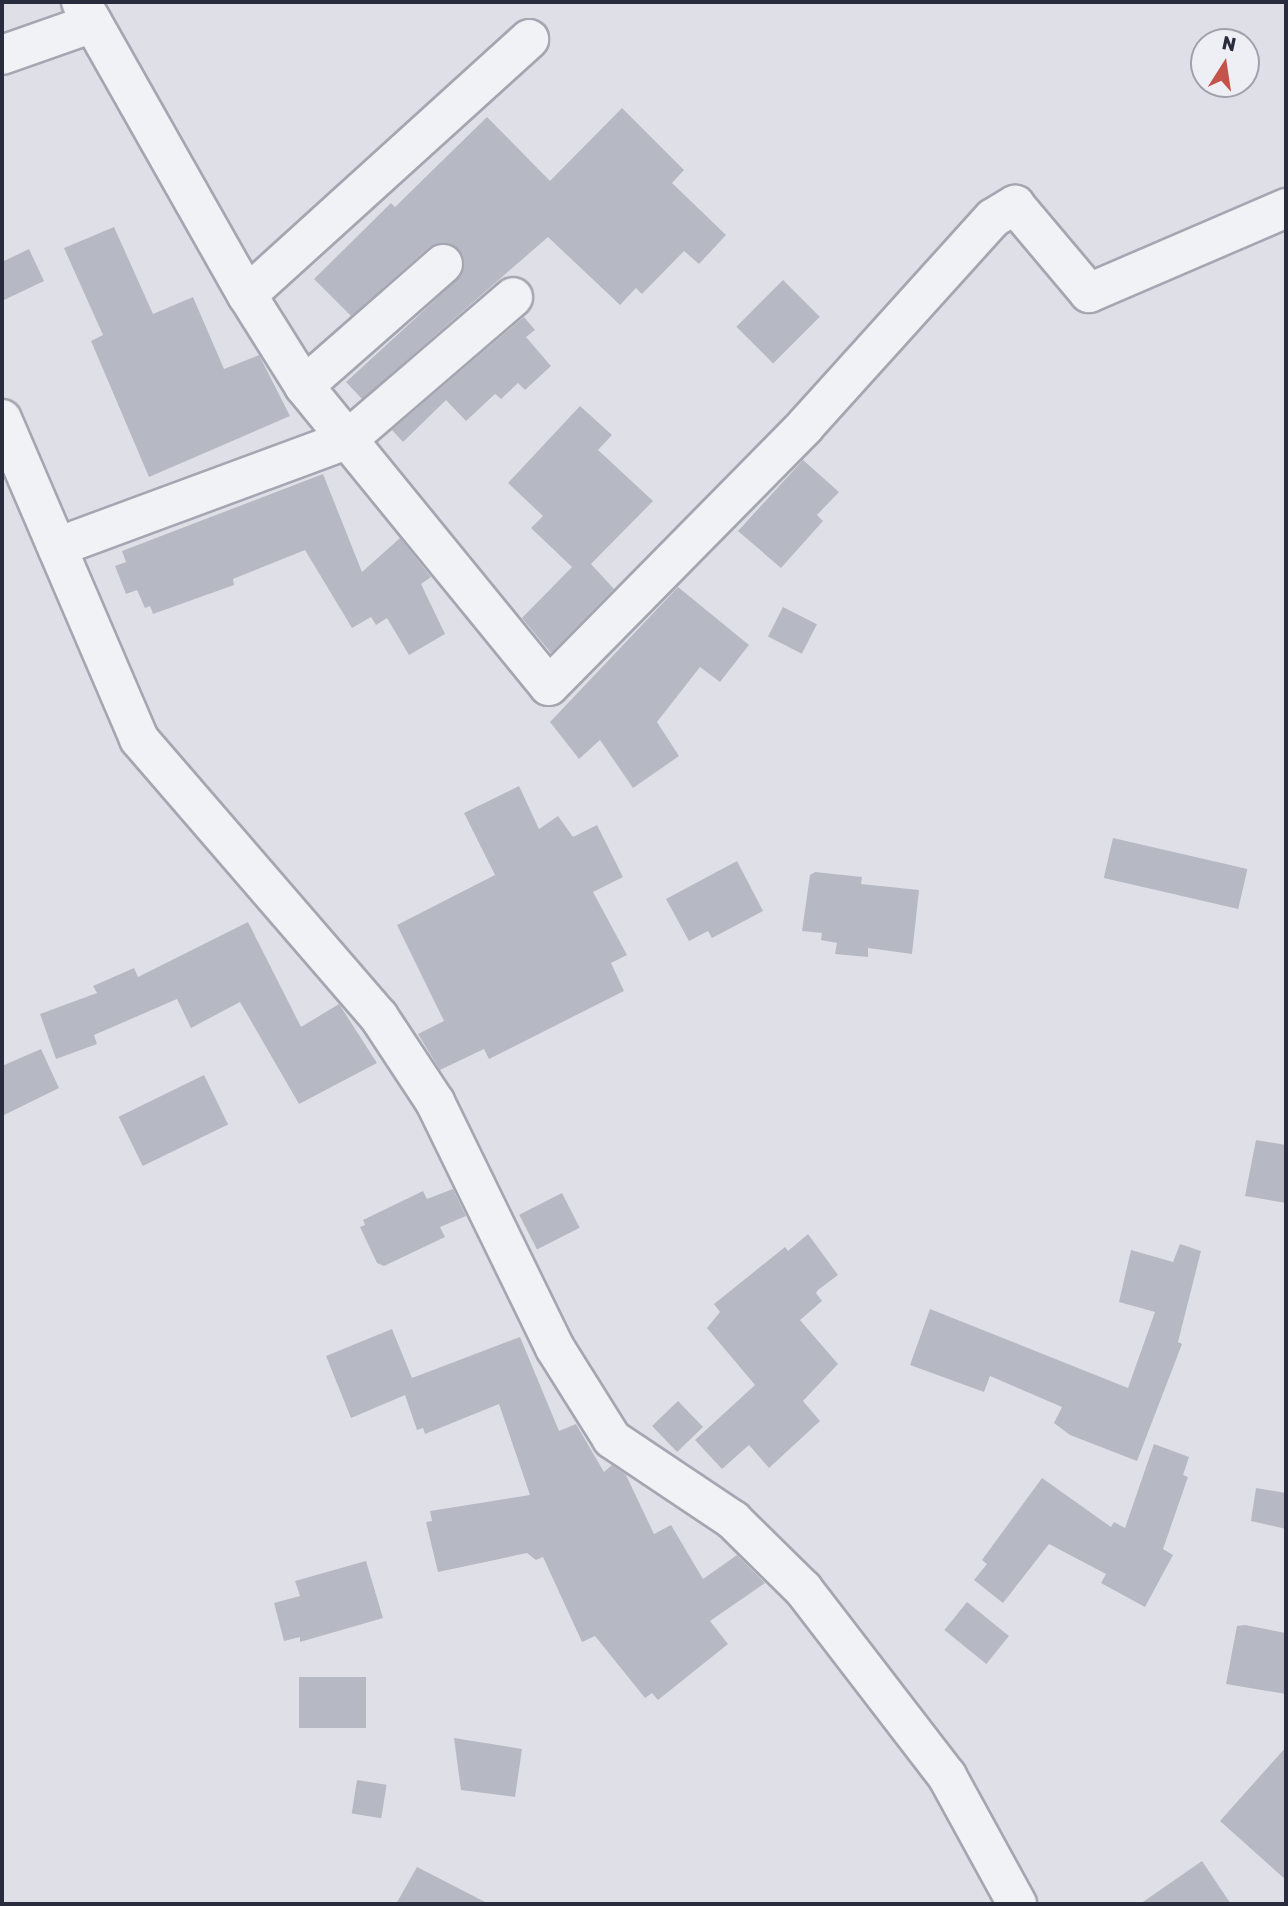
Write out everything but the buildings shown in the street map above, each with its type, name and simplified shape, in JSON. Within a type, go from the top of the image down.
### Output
[{"type":"street","points":[[2,54],[87,12],[247,295],[304,386],[549,686],[805,426],[993,218],[1015,205],[1089,293],[1286,208]]},
{"type":"street","points":[[247,295],[529,39]]},
{"type":"street","points":[[304,386],[443,264]]},
{"type":"street","points":[[57,547],[347,440],[513,297]]},
{"type":"street","points":[[2,419],[139,739],[379,1017],[435,1102],[555,1348],[612,1438],[733,1520],[803,1589],[947,1776],[1017,1904]]}]
